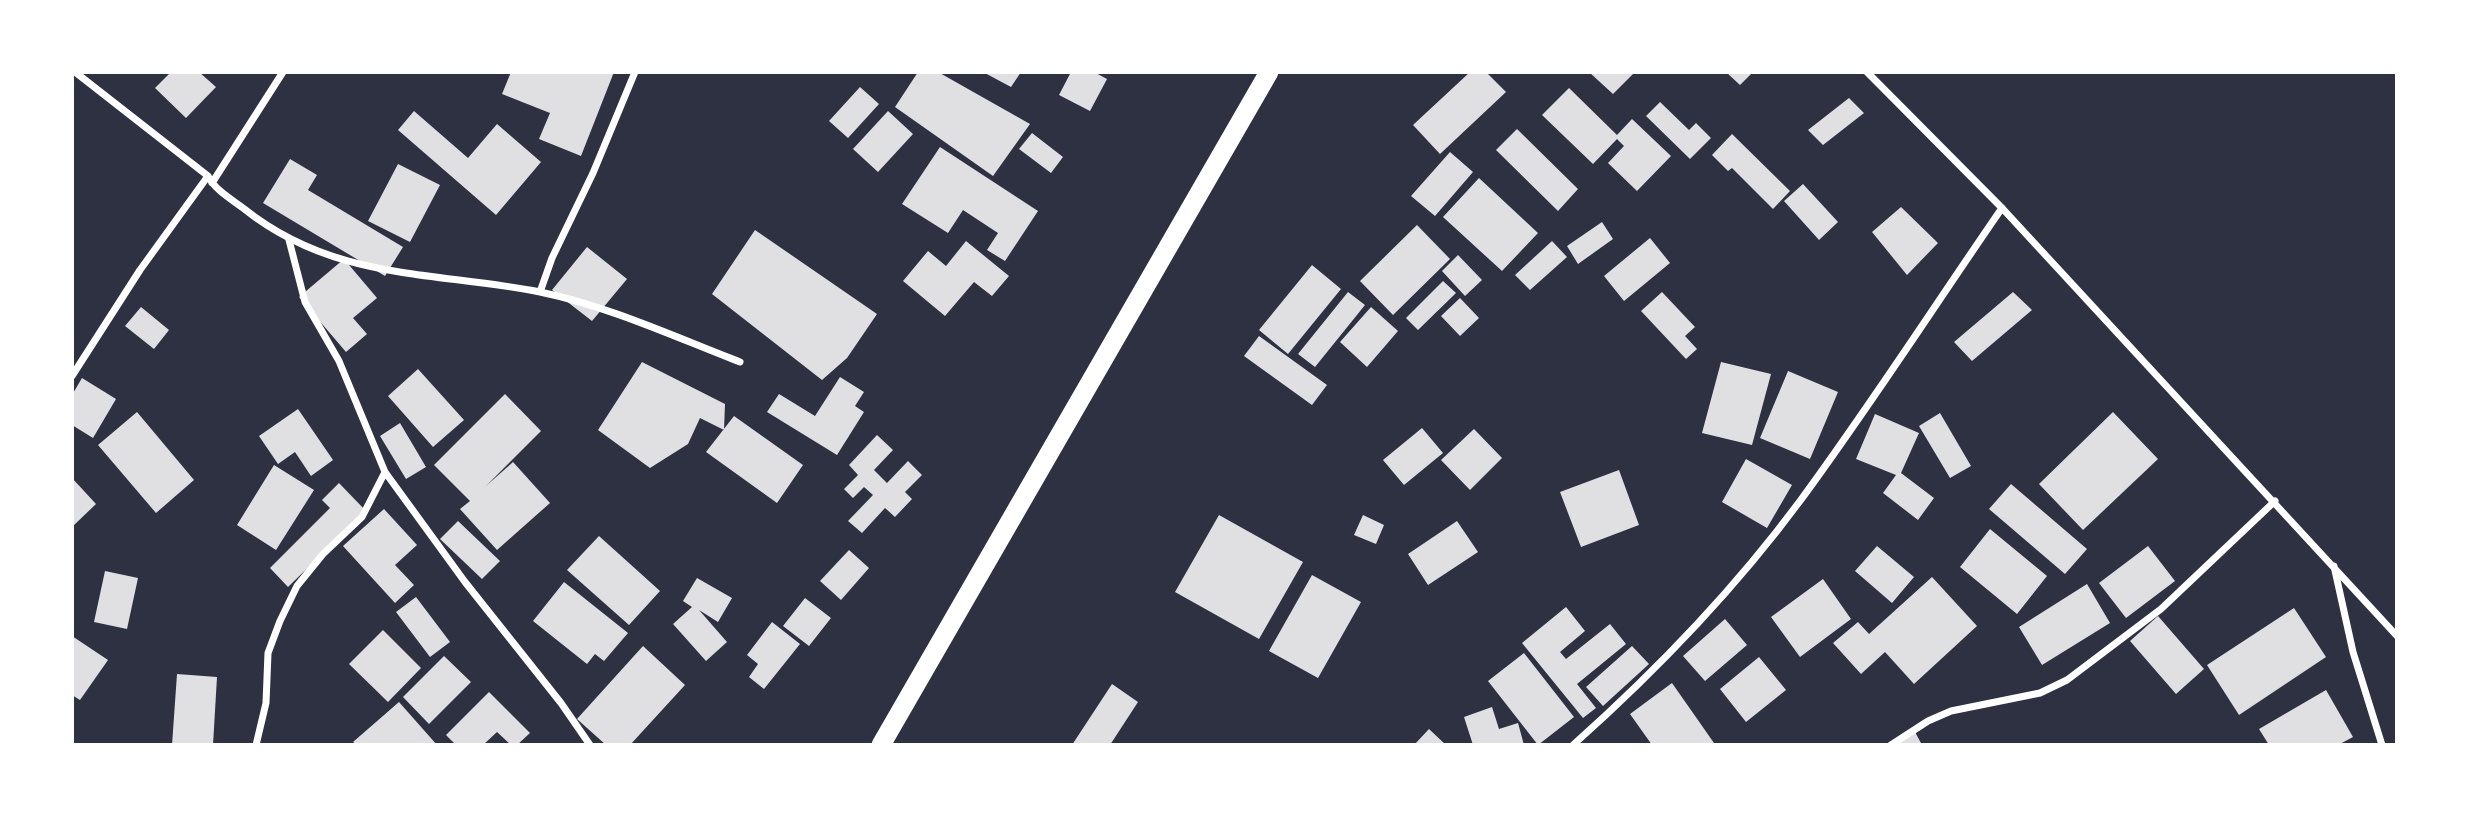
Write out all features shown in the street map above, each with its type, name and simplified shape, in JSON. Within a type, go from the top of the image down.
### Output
[{"type":"highway","points":[[881,745],[1269,72]]},
{"type":"street","points":[[75,72],[289,240],[343,262],[540,292],[598,309],[740,362]]},
{"type":"street","points":[[72,376],[140,270],[210,180],[283,72]]},
{"type":"street","points":[[540,292],[552,258],[593,173],[635,72]]},
{"type":"street","points":[[1867,72],[2002,208],[2397,636]]},
{"type":"street","points":[[1573,745],[1644,682],[1696,626],[1800,502],[2002,208]]},
{"type":"street","points":[[289,240],[305,302],[339,361],[385,472],[590,745]]},
{"type":"street","points":[[256,745],[266,703],[268,653],[280,621],[297,586],[323,554],[362,517],[385,472]]},
{"type":"street","points":[[1891,745],[1928,721],[1951,711],[2040,693],[2067,680],[2161,609],[2275,501]]},
{"type":"street","points":[[2333,565],[2353,652],[2382,745]]},
{"type":"building","points":[[171,72],[199,72],[216,87],[186,118],[155,88]]},
{"type":"building","points":[[511,72],[614,72],[581,156],[539,139],[550,113],[502,94]]},
{"type":"building","points":[[918,72],[938,72],[1030,124],[993,176],[895,107]]},
{"type":"building","points":[[983,72],[1021,72],[1011,87]]},
{"type":"building","points":[[1071,72],[1094,72],[1107,79],[1090,111],[1059,95]]},
{"type":"building","points":[[1470,72],[1486,72],[1506,92],[1440,154],[1413,125]]},
{"type":"building","points":[[1589,72],[1635,72],[1613,94]]},
{"type":"building","points":[[1726,72],[1753,72],[1740,85]]},
{"type":"building","points":[[860,87],[879,104],[848,138],[829,121]]},
{"type":"building","points":[[1569,88],[1617,135],[1632,119],[1671,156],[1637,191],[1608,163],[1624,146],[1617,139],[1593,164],[1542,115]]},
{"type":"building","points":[[1849,98],[1864,113],[1823,145],[1808,130]]},
{"type":"building","points":[[1660,102],[1689,130],[1696,123],[1711,138],[1690,159],[1646,116]]},
{"type":"building","points":[[414,111],[468,158],[497,124],[541,162],[496,215],[398,130]]},
{"type":"building","points":[[888,111],[913,134],[878,172],[853,149]]},
{"type":"building","points":[[1517,129],[1578,189],[1558,211],[1496,150]]},
{"type":"building","points":[[1032,133],[1063,157],[1051,173],[1019,149]]},
{"type":"building","points":[[1732,134],[1790,191],[1773,209],[1732,168],[1728,171],[1712,155]]},
{"type":"building","points":[[940,147],[1038,211],[1005,261],[987,250],[998,233],[963,210],[948,233],[902,204]]},
{"type":"building","points":[[1450,152],[1473,172],[1435,216],[1411,196]]},
{"type":"building","points":[[290,159],[317,175],[308,190],[403,247],[385,276],[263,203]]},
{"type":"building","points":[[398,164],[440,185],[410,242],[368,221]]},
{"type":"building","points":[[1479,178],[1538,233],[1502,271],[1443,217]]},
{"type":"building","points":[[1803,184],[1838,222],[1819,240],[1784,201]]},
{"type":"building","points":[[1901,207],[1938,243],[1907,275],[1872,232]]},
{"type":"building","points":[[1602,222],[1613,239],[1578,264],[1567,246]]},
{"type":"building","points":[[1417,225],[1450,259],[1393,315],[1360,281]]},
{"type":"building","points":[[755,230],[877,314],[847,358],[822,380],[712,294]]},
{"type":"building","points":[[1650,238],[1670,263],[1624,301],[1604,276]]},
{"type":"building","points":[[966,241],[1009,276],[992,296],[974,282],[945,316],[903,281],[928,251],[946,266]]},
{"type":"building","points":[[1552,241],[1567,257],[1530,290],[1515,275]]},
{"type":"building","points":[[587,247],[627,279],[592,321],[552,290]]},
{"type":"building","points":[[1458,255],[1482,280],[1465,296],[1442,271]]},
{"type":"building","points":[[344,259],[377,298],[353,318],[367,334],[346,352],[299,297]]},
{"type":"building","points":[[1312,265],[1341,289],[1288,354],[1259,330]]},
{"type":"building","points":[[1443,281],[1456,293],[1418,330],[1406,318]]},
{"type":"building","points":[[1348,292],[1365,305],[1315,367],[1298,354]]},
{"type":"building","points":[[1662,292],[1695,327],[1685,336],[1697,349],[1686,359],[1641,311]]},
{"type":"building","points":[[2013,292],[2032,310],[1972,361],[1954,342]]},
{"type":"building","points":[[1460,298],[1479,318],[1460,336],[1441,316]]},
{"type":"building","points":[[141,307],[169,330],[154,349],[125,326]]},
{"type":"building","points":[[1371,307],[1398,331],[1367,367],[1340,342]]},
{"type":"building","points":[[1259,336],[1327,385],[1312,405],[1244,356]]},
{"type":"building","points":[[642,362],[725,404],[724,430],[700,418],[688,444],[650,468],[598,430]]},
{"type":"building","points":[[1721,362],[1771,374],[1752,445],[1702,433]]},
{"type":"building","points":[[418,369],[464,420],[433,447],[388,396]]},
{"type":"building","points":[[1788,371],[1838,392],[1810,459],[1760,438]]},
{"type":"building","points":[[840,377],[864,392],[855,406],[864,412],[837,455],[767,412],[779,394],[815,416]]},
{"type":"building","points":[[82,378],[116,399],[93,438],[72,425],[72,395]]},
{"type":"building","points":[[505,394],[541,431],[486,486],[513,462],[550,503],[497,550],[460,509],[470,501],[434,465]]},
{"type":"building","points":[[298,409],[333,460],[311,476],[295,452],[278,464],[259,436]]},
{"type":"building","points":[[137,412],[194,480],[156,513],[98,445]]},
{"type":"building","points":[[2113,412],[2158,459],[2083,530],[2039,484]]},
{"type":"building","points":[[1940,413],[1971,466],[1950,478],[1919,426]]},
{"type":"building","points":[[1875,414],[1919,433],[1901,473],[1934,498],[1918,520],[1883,493],[1896,475],[1856,459]]},
{"type":"building","points":[[734,416],[803,465],[777,503],[706,452]]},
{"type":"building","points":[[400,423],[426,467],[406,479],[380,436]]},
{"type":"building","points":[[1422,428],[1443,453],[1404,485],[1383,460]]},
{"type":"building","points":[[1474,429],[1502,458],[1470,490],[1441,460]]},
{"type":"building","points":[[877,435],[893,450],[874,470],[887,483],[908,461],[922,475],[905,492],[912,499],[895,517],[885,508],[862,533],[848,521],[873,495],[864,487],[853,498],[844,489],[858,475],[849,465]]},
{"type":"building","points":[[1746,459],[1792,485],[1767,528],[1722,502]]},
{"type":"building","points":[[274,465],[314,490],[276,550],[237,525]]},
{"type":"building","points":[[1619,470],[1639,525],[1581,547],[1560,492]]},
{"type":"building","points":[[72,478],[96,504],[72,527]]},
{"type":"building","points":[[339,483],[366,511],[288,587],[270,568],[330,508],[322,500]]},
{"type":"building","points":[[2011,484],[2087,549],[2065,574],[1989,509]]},
{"type":"building","points":[[384,509],[417,545],[395,565],[414,585],[395,603],[343,546]]},
{"type":"building","points":[[1219,515],[1303,562],[1259,639],[1175,592]]},
{"type":"building","points":[[1363,515],[1384,525],[1376,544],[1354,535]]},
{"type":"building","points":[[458,521],[500,561],[482,579],[440,539]]},
{"type":"building","points":[[1457,521],[1478,552],[1428,585],[1408,554]]},
{"type":"building","points":[[1990,529],[2047,576],[2017,614],[1960,567]]},
{"type":"building","points":[[599,536],[660,591],[629,625],[567,570]]},
{"type":"building","points":[[1877,546],[1914,577],[1892,603],[1855,571]]},
{"type":"building","points":[[2148,546],[2175,581],[2126,618],[2099,583]]},
{"type":"building","points":[[849,550],[869,568],[841,600],[820,581]]},
{"type":"building","points":[[105,571],[138,578],[127,629],[94,622]]},
{"type":"building","points":[[1312,575],[1361,602],[1318,678],[1269,651]]},
{"type":"building","points":[[1932,577],[1977,626],[1914,684],[1885,652],[1861,674],[1833,643],[1858,622],[1869,634]]},
{"type":"building","points":[[697,578],[732,598],[718,622],[699,610],[727,642],[706,661],[673,624],[692,607],[683,601]]},
{"type":"building","points":[[1823,579],[1851,619],[1800,657],[1771,617]]},
{"type":"building","points":[[564,582],[628,633],[604,661],[595,654],[587,664],[533,621]]},
{"type":"building","points":[[2087,584],[2110,623],[2042,665],[2019,627]]},
{"type":"building","points":[[416,597],[450,642],[430,657],[396,612]]},
{"type":"building","points":[[805,598],[831,618],[809,646],[783,626]]},
{"type":"building","points":[[1566,607],[1585,631],[1560,652],[1566,659],[1610,624],[1626,644],[1577,684],[1596,708],[1583,718],[1522,643]]},
{"type":"building","points":[[2294,608],[2326,657],[2239,715],[2207,665]]},
{"type":"building","points":[[2158,616],[2204,669],[2176,694],[2130,641]]},
{"type":"building","points":[[1725,619],[1747,645],[1705,681],[1683,656]]},
{"type":"building","points":[[772,622],[800,644],[764,689],[749,677],[758,664],[747,655]]},
{"type":"building","points":[[383,630],[421,668],[388,702],[349,664]]},
{"type":"building","points":[[72,636],[108,660],[80,700],[72,695]]},
{"type":"building","points":[[643,646],[685,685],[630,745],[606,745],[577,719]]},
{"type":"building","points":[[1632,646],[1649,664],[1603,706],[1586,687]]},
{"type":"building","points":[[1524,653],[1574,717],[1538,745],[1488,681]]},
{"type":"building","points":[[444,656],[471,682],[429,724],[403,697]]},
{"type":"building","points":[[1759,657],[1786,690],[1746,722],[1720,689]]},
{"type":"building","points":[[177,674],[217,677],[213,745],[172,745]]},
{"type":"building","points":[[1672,683],[1714,743],[1652,745],[1630,714]]},
{"type":"building","points":[[1112,684],[1138,702],[1110,745],[1072,745]]},
{"type":"building","points":[[2326,690],[2353,737],[2338,745],[2269,745],[2259,729]]},
{"type":"building","points":[[489,692],[530,733],[517,745],[511,745],[497,732],[483,745],[456,745],[446,735]]},
{"type":"building","points":[[399,702],[437,745],[357,745],[353,742]]},
{"type":"building","points":[[1492,707],[1499,729],[1518,723],[1524,745],[1473,745],[1464,717]]},
{"type":"building","points":[[1429,729],[1446,745],[1414,745]]},
{"type":"building","points":[[1914,730],[1922,745],[1884,745]]}]
